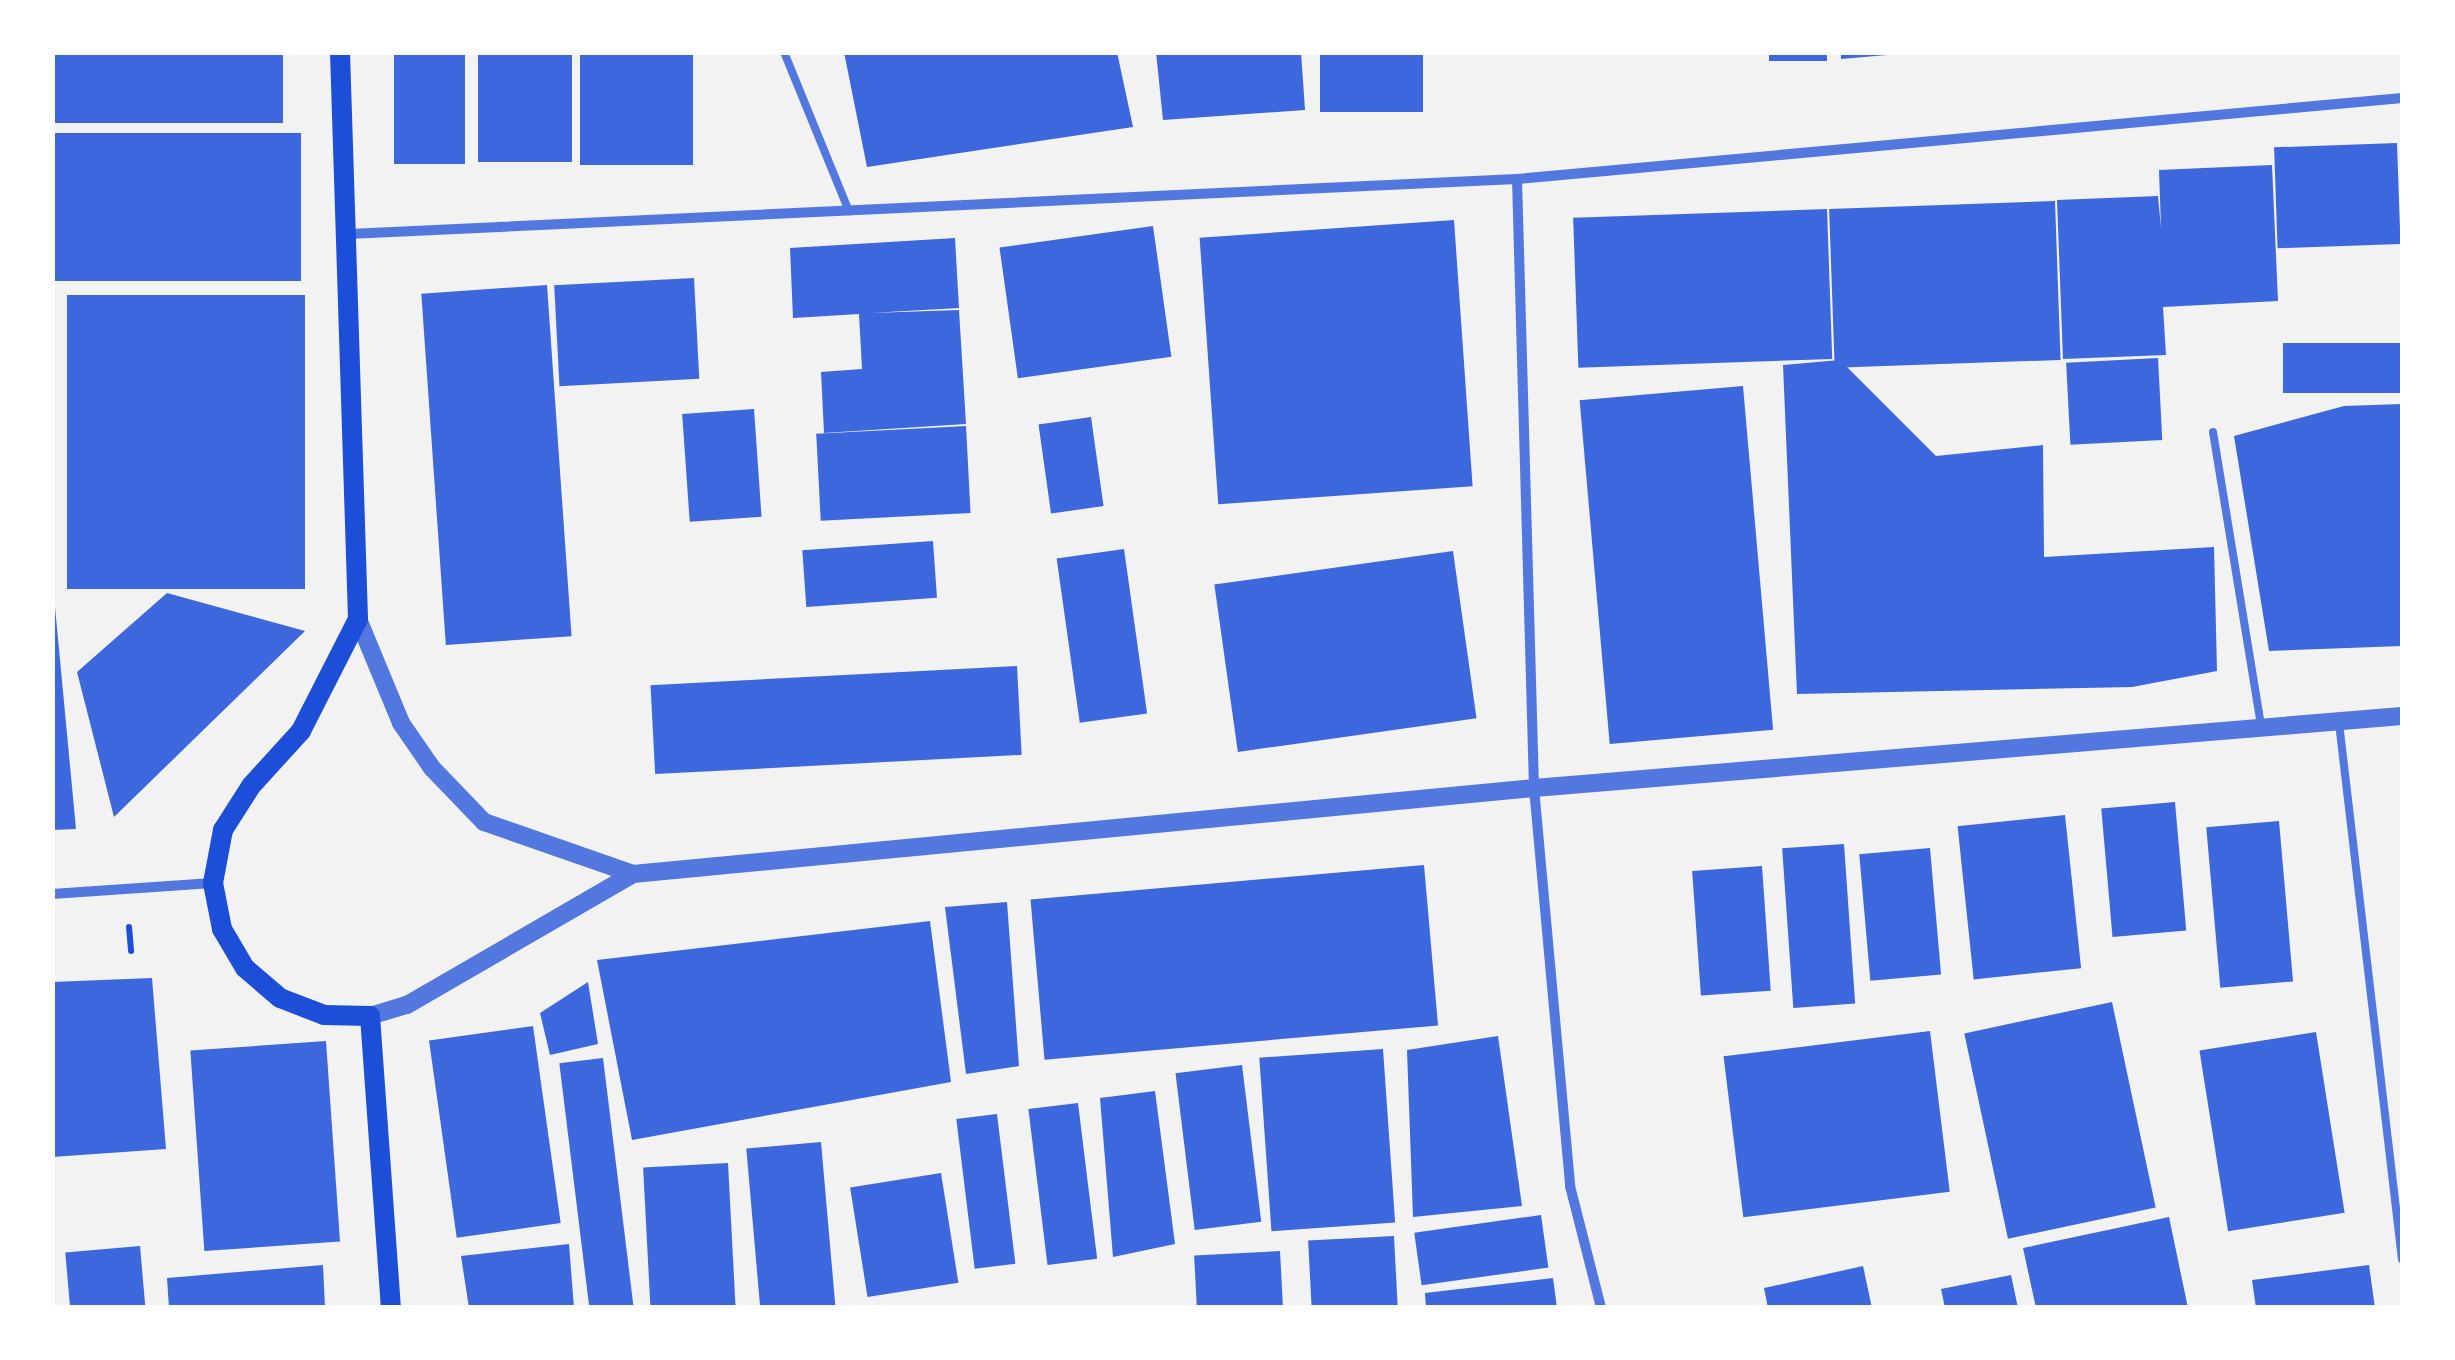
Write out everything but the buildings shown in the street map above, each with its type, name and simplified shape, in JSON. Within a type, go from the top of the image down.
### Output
[{"type":"main road","points":[[340,52],[358,619],[301,731],[250,786],[223,830],[213,883],[222,929],[245,968],[280,998],[324,1014],[370,1016],[391,1308]]},
{"type":"street","points":[[348,234],[1518,179],[2402,98]]},
{"type":"street","points":[[1518,179],[1534,788],[1570,1186],[1601,1308]]},
{"type":"street","points":[[358,619],[401,723],[432,768],[484,822],[633,874]]},
{"type":"street","points":[[370,1016],[407,1005],[633,874],[1534,788],[2402,716]]},
{"type":"street","points":[[52,894],[213,883]]},
{"type":"lane","points":[[784,52],[848,211]]},
{"type":"lane","points":[[2213,432],[2262,730]]},
{"type":"lane","points":[[2339,723],[2402,1260]]}]
